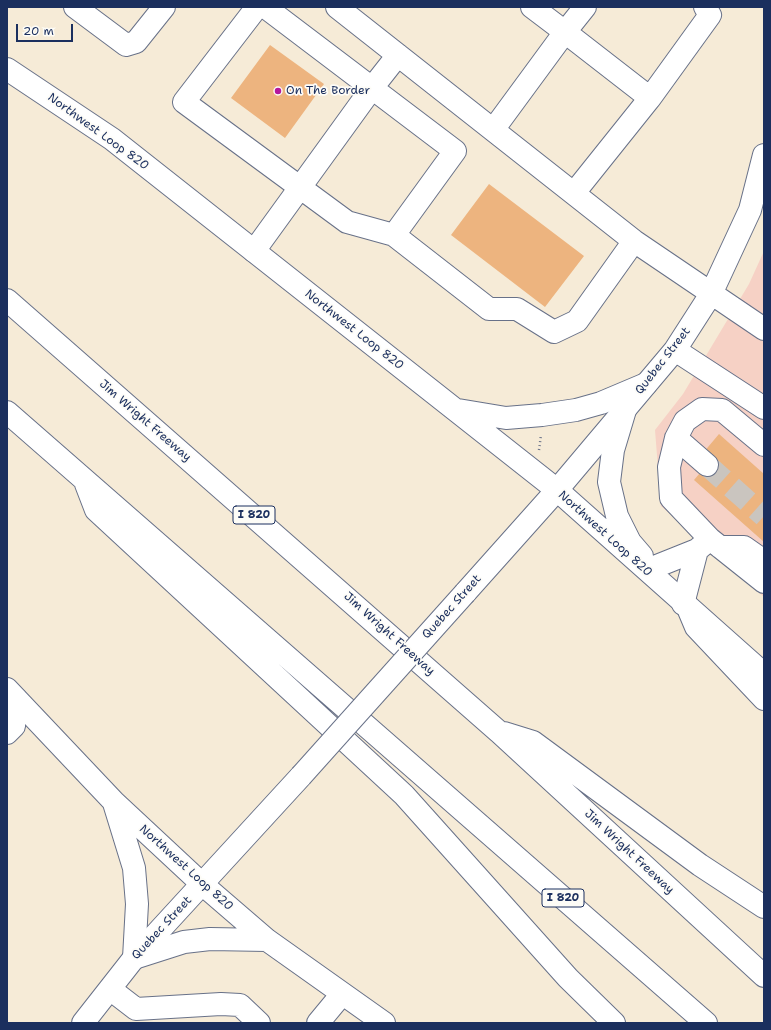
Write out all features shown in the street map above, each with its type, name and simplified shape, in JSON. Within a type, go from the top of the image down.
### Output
[{"type":"main road","points":[[75,7],[126,45],[136,42],[160,8]]},
{"type":"main road","points":[[256,7],[184,102],[347,222],[394,235],[489,309],[516,309],[554,332],[577,321],[634,241]]},
{"type":"main road","points":[[265,7],[455,151],[394,235]]},
{"type":"main road","points":[[337,7],[634,241],[764,329]]},
{"type":"main road","points":[[532,7],[650,98]]},
{"type":"main road","points":[[493,130],[585,7]]},
{"type":"main road","points":[[574,193],[650,98],[710,15],[705,7]]},
{"type":"main road","points":[[254,251],[372,88],[398,55]]},
{"type":"main road","name":"Northwest Loop 820","points":[[7,69],[112,139],[557,490],[683,604]]},
{"type":"main road","name":"Quebec Street","points":[[83,1023],[134,958],[301,776],[557,490],[674,350],[711,294],[750,210],[759,197],[764,155]]},
{"type":"main road","name":"Jim Wright Freeway","points":[[7,300],[499,732],[764,976]]},
{"type":"main road","points":[[674,350],[764,408]]},
{"type":"main road","points":[[455,410],[506,418],[542,415],[576,410],[601,403],[646,384]]},
{"type":"main road","points":[[764,445],[722,410],[702,409],[686,421],[676,438],[669,467],[671,498],[709,545],[764,582]]},
{"type":"main road","points":[[625,410],[613,450],[609,482],[618,516],[627,536],[683,604],[764,674]]},
{"type":"main road","name":"I 820","points":[[7,412],[706,1023]]},
{"type":"main road","points":[[676,438],[707,465]]},
{"type":"main road","points":[[84,479],[96,510],[404,795],[568,978],[614,1023]]},
{"type":"main road","points":[[652,568],[709,545],[744,547],[764,561]]},
{"type":"main road","points":[[683,604],[709,545]]},
{"type":"main road","points":[[683,604],[696,627],[764,699]]},
{"type":"main road","points":[[7,733],[14,726],[11,694]]},
{"type":"main road","name":"Northwest Loop 820","points":[[11,694],[114,802],[202,884],[267,940],[384,1023]]},
{"type":"main road","points":[[499,732],[533,742],[700,864],[764,907]]},
{"type":"main road","points":[[114,802],[134,868],[137,904],[134,958],[184,942],[210,939],[267,940]]},
{"type":"main road","points":[[110,989],[136,1009],[221,1004],[240,1005],[259,1023]]},
{"type":"main road","points":[[318,1023],[342,994]]},
{"type":"path","points":[[538,455],[541,430]]},
{"type":"shaded area","points":[[764,251],[764,597],[661,506],[655,430],[683,394],[749,284]]},
{"type":"building","name":"On The Border","points":[[270,45],[324,84],[285,138],[231,98]]},
{"type":"building","points":[[489,184],[584,256],[545,307],[451,235]]},
{"type":"building","points":[[719,434],[764,474],[764,542],[694,480],[711,460],[703,453]]},
{"type":"tunnel","points":[[707,465],[764,516]]},
{"type":"place","name":"On The Border","points":[[278,91]]}]
